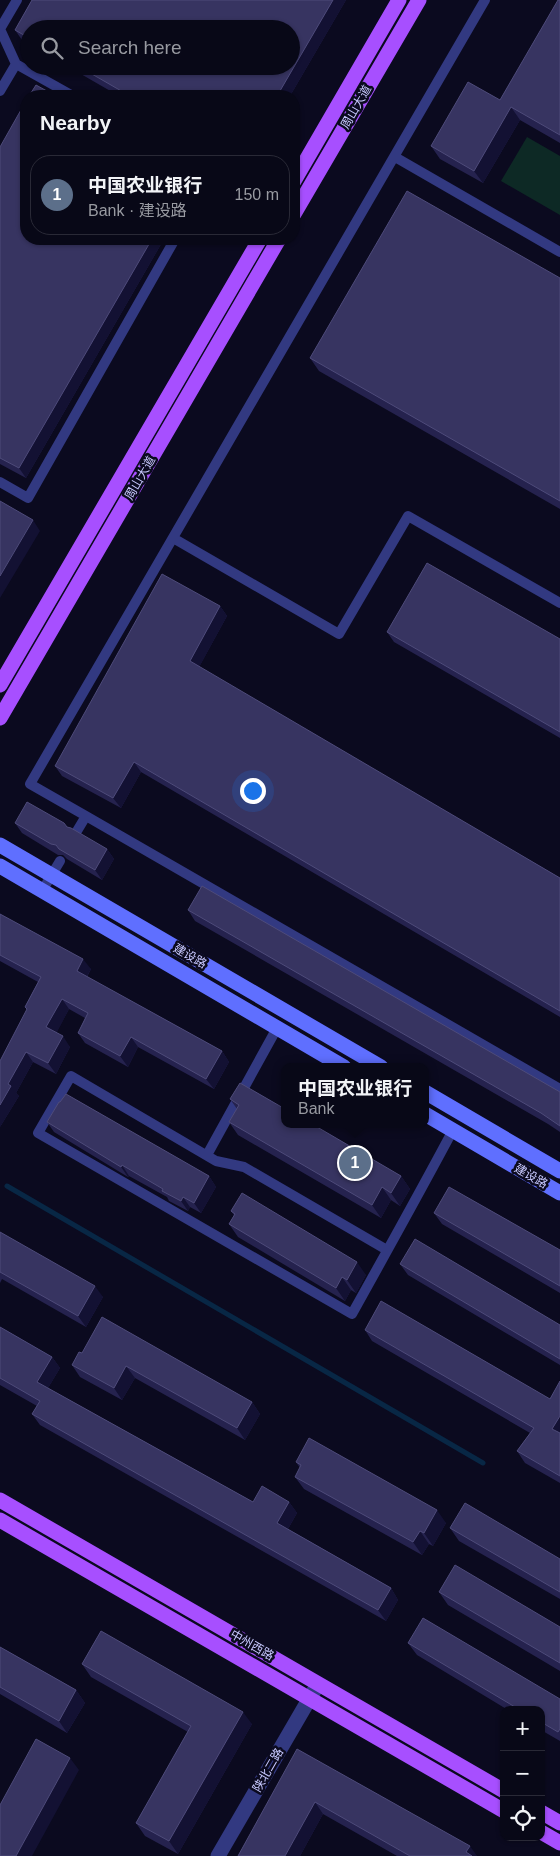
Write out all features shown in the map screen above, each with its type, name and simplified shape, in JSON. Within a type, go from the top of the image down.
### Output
[{"type":"main road","name":"周山大道","points":[[300,171],[399,0]]},
{"type":"main road","name":"周山大道","points":[[300,204],[419,0]]},
{"type":"main road","name":"周山大道","points":[[0,685],[257,245]]},
{"type":"main road","name":"周山大道","points":[[0,718],[276,245]]},
{"type":"main road","name":"中州西路","points":[[0,1500],[500,1789]]},
{"type":"main road","name":"中州西路","points":[[0,1520],[500,1809]]},
{"type":"main road","points":[[545,1814],[560,1823]]},
{"type":"main road","points":[[545,1834],[560,1843]]},
{"type":"street","name":"建设路","points":[[0,844],[374,1063]]},
{"type":"street","name":"建设路","points":[[0,866],[337,1063]]},
{"type":"street","name":"建设路","points":[[429,1094],[560,1171]]},
{"type":"street","name":"建设路","points":[[429,1116],[560,1193]]},
{"type":"street","name":"陕北二路","points":[[218,1856],[318,1684]]},
{"type":"lane","points":[[17,0],[0,29],[16,64],[20,66]]},
{"type":"lane","points":[[486,0],[30,784],[560,1089]]},
{"type":"lane","points":[[0,92],[16,64]]},
{"type":"lane","points":[[36,75],[62,90]]},
{"type":"lane","points":[[395,157],[560,252]]},
{"type":"lane","points":[[0,482],[28,498],[172,245]]},
{"type":"lane","points":[[173,538],[339,634],[408,516],[560,604]]},
{"type":"lane","points":[[76,831],[86,816]]},
{"type":"lane","points":[[42,891],[60,861]]},
{"type":"lane","points":[[207,1155],[277,1028]]},
{"type":"lane","points":[[387,1250],[244,1167],[216,1160],[71,1076],[38,1133],[352,1314],[453,1130]]},
{"type":"green space","points":[[527,137],[560,156],[560,215],[501,181]]},
{"type":"building","points":[[32,0],[333,0],[300,57],[300,20],[21,20]]},
{"type":"building","points":[[558,0],[560,0],[560,135],[511,107],[474,171],[431,146],[468,82],[500,100]]},
{"type":"building","points":[[20,21],[20,33],[15,30]]},
{"type":"building","points":[[94,75],[289,75],[280,90],[120,90]]},
{"type":"building","points":[[36,85],[45,90],[33,90]]},
{"type":"building","points":[[20,112],[20,245],[149,245],[19,468],[0,458],[0,147]]},
{"type":"building","points":[[407,191],[560,278],[560,501],[310,358]]},
{"type":"building","points":[[0,501],[33,520],[0,576]]},
{"type":"building","points":[[427,563],[560,639],[560,732],[387,632]]},
{"type":"building","points":[[162,574],[220,606],[190,661],[560,878],[560,1011],[134,762],[113,798],[55,766]]},
{"type":"building","points":[[27,802],[107,849],[95,870],[59,849],[56,845],[15,823]]},
{"type":"building","points":[[202,886],[560,1092],[560,1126],[541,1113],[188,910]]},
{"type":"building","points":[[0,914],[83,959],[77,971],[222,1051],[206,1079],[131,1037],[120,1056],[78,1033],[88,1013],[62,999],[46,1027],[63,1036],[48,1063],[26,1052],[8,1084],[11,1086],[0,1105],[0,1061],[41,977],[0,955]]},
{"type":"building","points":[[240,1083],[281,1107],[281,1128],[319,1128],[401,1176],[391,1193],[382,1187],[372,1205],[229,1122],[239,1105],[230,1099]]},
{"type":"building","points":[[66,1094],[209,1176],[194,1203],[183,1197],[181,1201],[162,1191],[163,1189],[122,1165],[121,1167],[47,1122]]},
{"type":"building","points":[[449,1187],[560,1250],[560,1286],[434,1213]]},
{"type":"building","points":[[242,1193],[357,1262],[347,1280],[342,1277],[336,1288],[229,1224],[235,1214],[231,1211]]},
{"type":"building","points":[[0,1232],[95,1286],[78,1316],[0,1272]]},
{"type":"building","points":[[415,1239],[560,1325],[560,1359],[400,1264]]},
{"type":"building","points":[[381,1301],[550,1399],[560,1381],[560,1416],[552,1429],[560,1433],[560,1476],[517,1451],[534,1428],[365,1330]]},
{"type":"building","points":[[102,1317],[252,1402],[237,1428],[126,1366],[114,1388],[72,1365],[79,1352],[82,1353]]},
{"type":"building","points":[[0,1327],[52,1357],[37,1382],[253,1502],[262,1486],[289,1502],[277,1523],[391,1588],[378,1610],[32,1414],[40,1401],[0,1378]]},
{"type":"building","points":[[309,1438],[437,1510],[424,1533],[420,1531],[413,1542],[295,1477],[301,1465],[296,1462]]},
{"type":"building","points":[[465,1503],[560,1559],[560,1592],[450,1528]]},
{"type":"building","points":[[455,1565],[560,1627],[560,1663],[439,1592]]},
{"type":"building","points":[[423,1618],[560,1699],[560,1729],[558,1732],[545,1724],[545,1706],[513,1706],[408,1643]]},
{"type":"building","points":[[101,1631],[243,1712],[169,1841],[136,1823],[191,1726],[82,1664]]},
{"type":"building","points":[[0,1647],[76,1690],[59,1721],[0,1687]]},
{"type":"building","points":[[36,1739],[70,1758],[16,1856],[0,1856],[0,1805]]},
{"type":"building","points":[[297,1749],[470,1846],[466,1852],[472,1856],[410,1856],[315,1802],[285,1856],[238,1856]]},
{"type":"waterway","points":[[7,1186],[483,1463]]},
{"type":"place","name":"中国农业银行","points":[[355,1163]]}]
